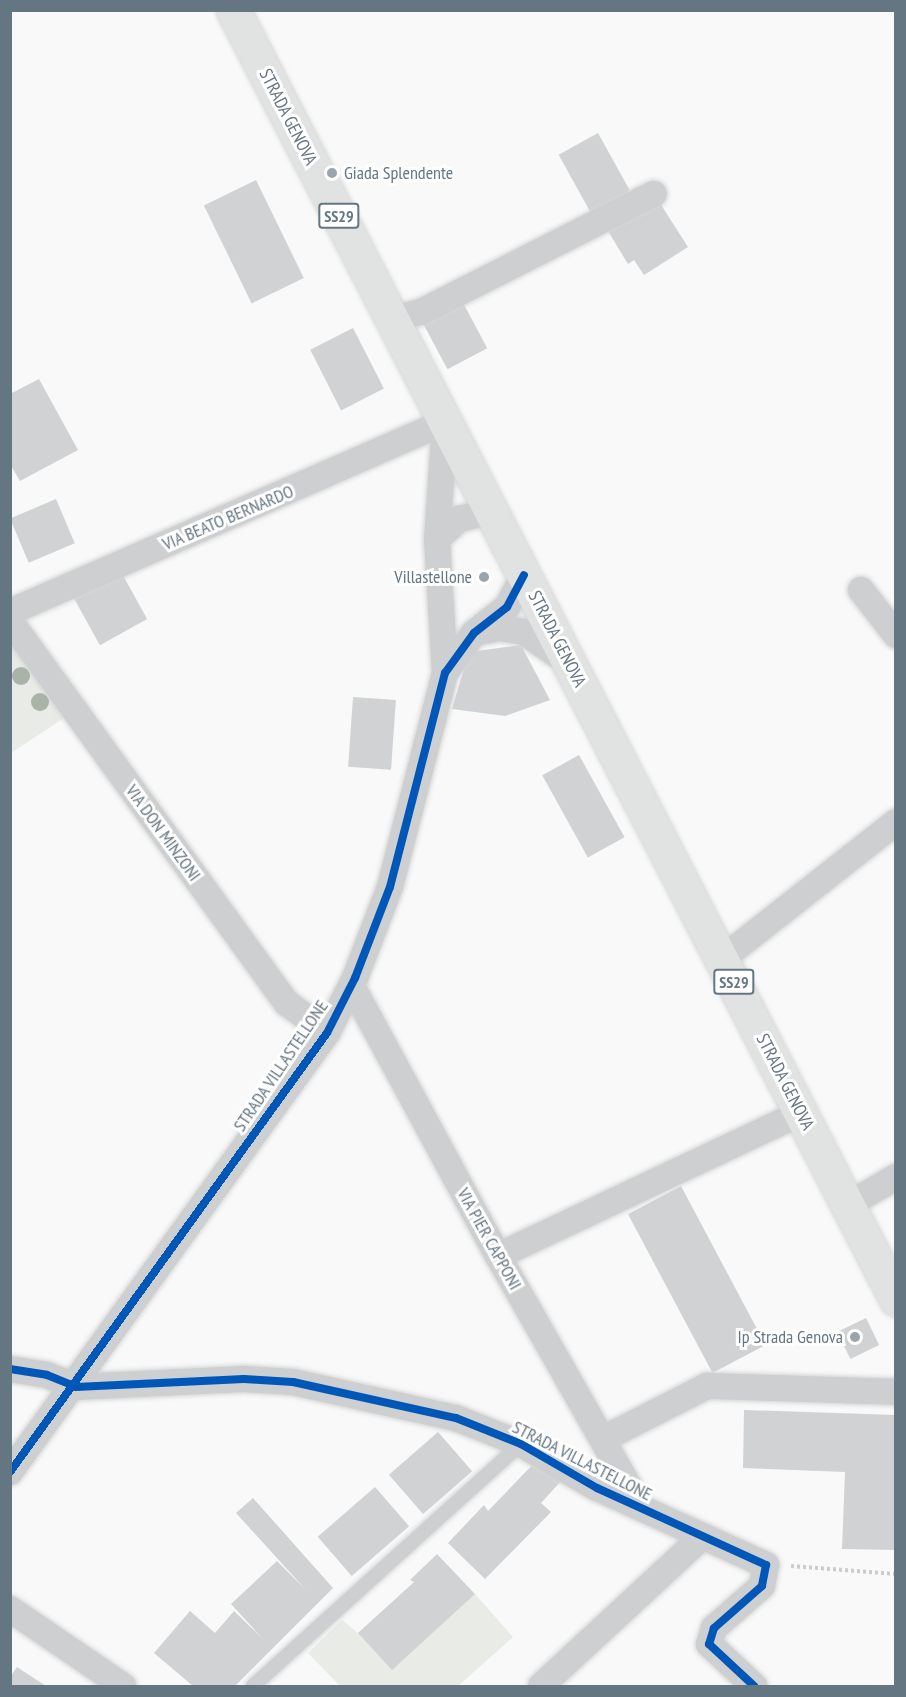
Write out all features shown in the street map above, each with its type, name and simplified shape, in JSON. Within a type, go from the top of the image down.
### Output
[{"type":"main road","name":"STRADA GENOVA","points":[[233,10],[896,1299]]},
{"type":"street","points":[[392,319],[421,312],[654,194]]},
{"type":"street","name":"STRADA VILLASTELLONE","points":[[10,1473],[327,1033],[352,986],[390,887],[445,673],[437,539],[445,422]]},
{"type":"street","name":"VIA BEATO BERNARDO","points":[[10,612],[445,422]]},
{"type":"street","points":[[437,539],[459,519],[482,514],[495,516]]},
{"type":"street","name":"STRADA VILLASTELLONE","points":[[445,673],[474,633],[507,607],[524,575]]},
{"type":"street","points":[[861,590],[896,635]]},
{"type":"street","name":"VIA DON MINZONI","points":[[10,621],[287,1003],[327,1033]]},
{"type":"street","points":[[474,633],[499,628],[524,632],[572,666]]},
{"type":"street","points":[[722,959],[896,822]]},
{"type":"street","name":"VIA PIER CAPPONI","points":[[352,986],[498,1256],[631,1490]]},
{"type":"street","points":[[498,1256],[801,1113]]},
{"type":"street","points":[[848,1205],[896,1177]]},
{"type":"street","points":[[10,1369],[47,1374],[73,1386]]},
{"type":"street","name":"STRADA VILLASTELLONE","points":[[73,1386],[244,1379],[293,1382],[456,1418],[521,1444],[597,1488],[766,1565]]},
{"type":"street","points":[[603,1439],[707,1386],[896,1392]]},
{"type":"street","points":[[541,1686],[702,1537]]},
{"type":"street","points":[[754,1686],[709,1644],[714,1628],[762,1586],[766,1565]]},
{"type":"street","points":[[10,1609],[123,1686]]},
{"type":"lane","name":"STRADA VILLASTELLONE","points":[[254,1686],[521,1444]]},
{"type":"path","points":[[766,1565],[896,1574]]},
{"type":"shaded area","points":[[11,644],[64,718],[10,753]]},
{"type":"shaded area","points":[[475,1594],[513,1637],[458,1686],[340,1686],[308,1653],[342,1620],[358,1633],[446,1619]]},
{"type":"building","points":[[598,133],[630,191],[591,213],[559,155]]},
{"type":"building","points":[[256,180],[304,278],[252,303],[204,205]]},
{"type":"building","points":[[658,200],[688,247],[644,275],[634,260],[628,264],[608,231]]},
{"type":"building","points":[[460,297],[487,348],[447,369],[420,318]]},
{"type":"building","points":[[353,328],[384,389],[341,410],[310,350]]},
{"type":"building","points":[[39,379],[78,450],[20,481],[10,464],[10,394]]},
{"type":"building","points":[[56,499],[75,543],[29,563],[10,519]]},
{"type":"building","points":[[120,570],[147,619],[100,645],[73,596]]},
{"type":"building","points":[[521,645],[550,700],[505,716],[452,709],[469,652]]},
{"type":"building","points":[[353,697],[396,700],[391,770],[348,767]]},
{"type":"building","points":[[579,755],[625,837],[588,858],[542,775]]},
{"type":"building","points":[[681,1186],[766,1345],[713,1373],[628,1214]]},
{"type":"building","points":[[866,1318],[879,1345],[850,1359],[837,1332]]},
{"type":"building","points":[[744,1410],[896,1415],[896,1550],[842,1549],[845,1472],[743,1468]]},
{"type":"building","points":[[438,1432],[472,1471],[423,1514],[389,1475]]},
{"type":"building","points":[[539,1458],[562,1480],[541,1503],[551,1512],[485,1579],[448,1543],[484,1505],[488,1511]]},
{"type":"building","points":[[375,1487],[409,1526],[352,1576],[318,1537]]},
{"type":"building","points":[[253,1498],[333,1588],[235,1686],[193,1686],[154,1653],[190,1611],[215,1633],[234,1611],[263,1639],[231,1604],[277,1561],[306,1590],[236,1513]]},
{"type":"building","points":[[437,1554],[475,1594],[392,1670],[358,1633],[414,1582],[410,1580]]},
{"type":"building","points":[[17,1667],[46,1686],[10,1686],[10,1677]]},
{"type":"cycle path","points":[[10,1472],[327,1033],[355,978],[390,887],[445,673],[474,633],[507,607],[524,575]]},
{"type":"cycle path","points":[[10,1369],[47,1375],[76,1387],[244,1379],[293,1382],[456,1418],[521,1444],[597,1488],[766,1565],[762,1586],[714,1628],[709,1644],[754,1686]]},
{"type":"place","name":"Giada Splendente","points":[[332,173]]},
{"type":"place","name":"Villastellone","points":[[484,577]]},
{"type":"place","name":"Ip Strada Genova","points":[[855,1337]]}]
